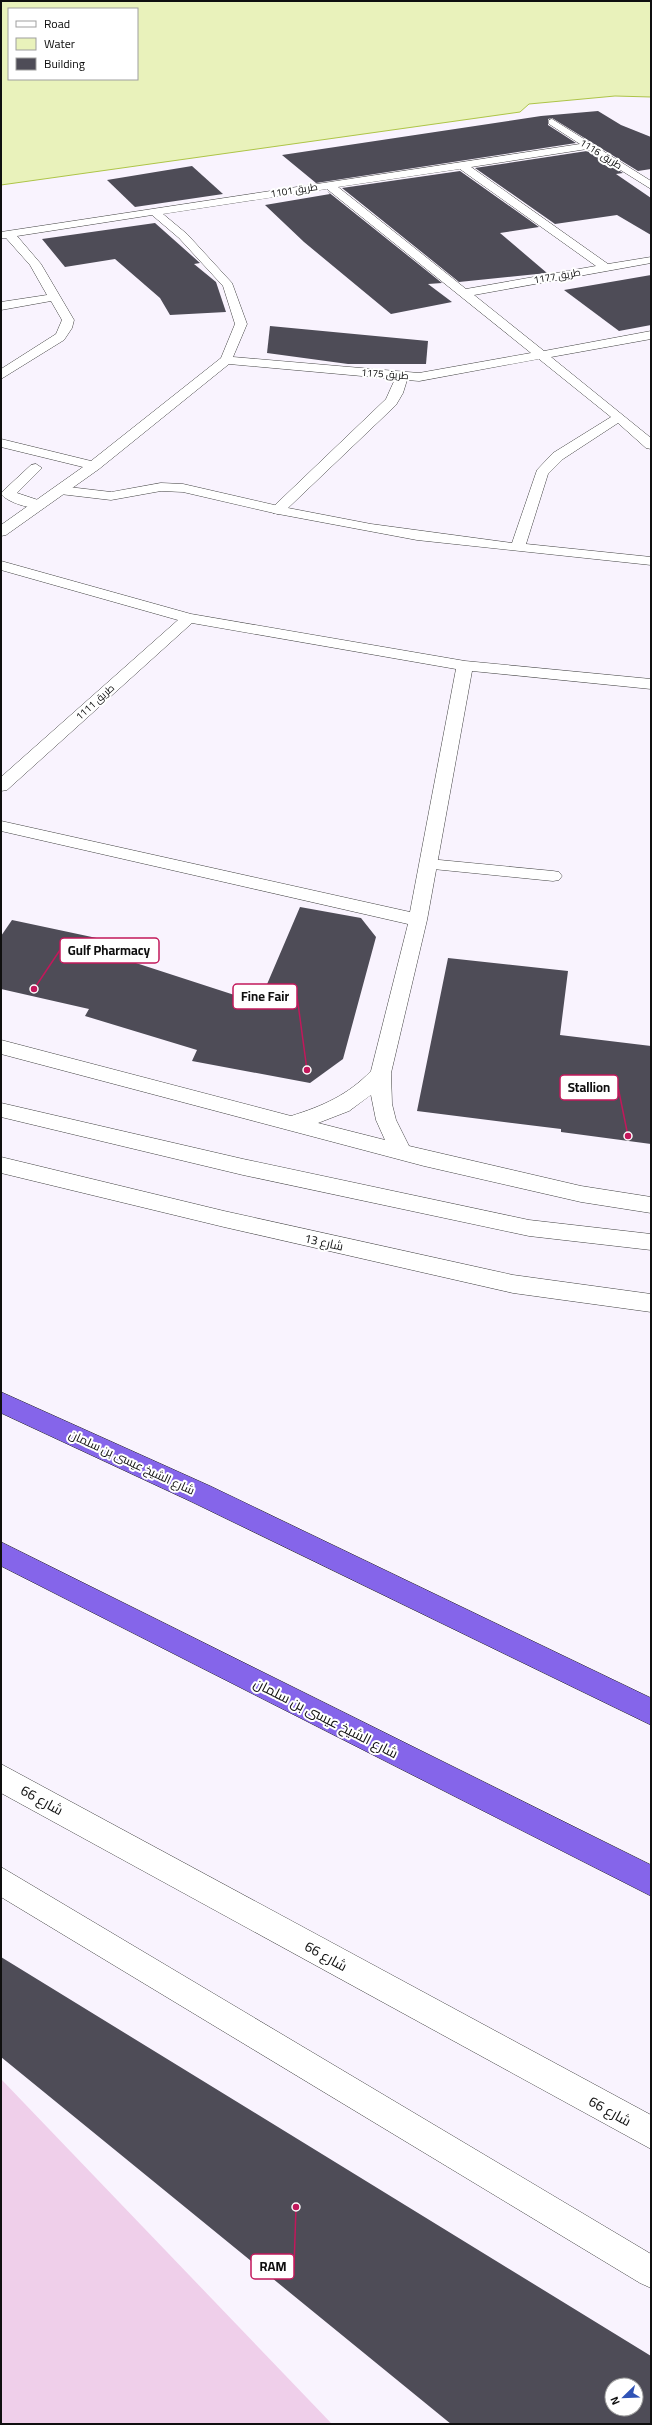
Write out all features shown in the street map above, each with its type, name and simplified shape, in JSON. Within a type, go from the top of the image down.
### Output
[{"type":"highway","name":"شارع الشيخ عيسى بن سلمان","points":[[1,1402],[201,1494],[651,1712]]},
{"type":"highway","name":"شارع الشيخ عيسى بن سلمان","points":[[1,1553],[651,1881]]},
{"type":"street","name":"طريق 1116","points":[[552,122],[651,186]]},
{"type":"street","name":"طريق 1101","points":[[5,234],[460,164],[588,146]]},
{"type":"street","points":[[460,164],[606,268]]},
{"type":"street","points":[[328,184],[619,417],[651,445]]},
{"type":"street","points":[[1,532],[94,466],[226,360],[240,324],[228,285],[183,236],[154,212]]},
{"type":"street","points":[[1,375],[60,337],[66,328],[68,320],[56,297],[35,264],[5,234]]},
{"type":"street","name":"طريق 1177","points":[[464,293],[651,260]]},
{"type":"street","points":[[1,306],[56,297]]},
{"type":"street","name":"طريق 1175","points":[[226,360],[402,377],[435,374],[651,335]]},
{"type":"street","points":[[278,510],[391,402],[402,377]]},
{"type":"street","points":[[518,548],[542,473],[558,456],[619,417]]},
{"type":"street","points":[[1,443],[94,466]]},
{"type":"street","points":[[278,510],[384,531],[518,548],[651,561]]},
{"type":"street","points":[[1,565],[189,618],[465,666],[651,684]]},
{"type":"street","name":"طريق 1111","points":[[1,786],[189,618]]},
{"type":"street","points":[[401,1152],[386,1120],[382,1104],[381,1073],[418,920],[465,666]]},
{"type":"street","points":[[1,826],[418,920]]},
{"type":"street","points":[[1,1047],[401,1152],[581,1194],[651,1205]]},
{"type":"street","points":[[290,1122],[319,1116],[345,1105],[366,1091],[381,1073]]},
{"type":"street","points":[[1,1110],[243,1167],[528,1228],[651,1242]]},
{"type":"street","name":"شارع 13","points":[[1,1165],[224,1219],[513,1284],[651,1303]]},
{"type":"street","name":"شارع 66","points":[[1,1778],[651,2133]]},
{"type":"lane","points":[[36,468],[8,494],[15,498],[39,505]]},
{"type":"lane","points":[[60,490],[111,496],[161,487],[183,488],[278,510]]},
{"type":"lane","points":[[429,864],[553,876]]},
{"type":"lane","points":[[1,1881],[651,2272]]},
{"type":"shaded area","points":[[1,2079],[332,2424],[1,2424]]},
{"type":"water","points":[[1,1],[651,1],[651,97],[615,96],[529,104],[520,112],[1,185]]},
{"type":"building","points":[[598,111],[621,125],[651,137],[651,169],[638,171],[552,118],[548,119],[548,125],[576,143],[316,183],[282,155],[541,116]]},
{"type":"building","points":[[587,151],[623,173],[616,174],[651,198],[651,235],[617,215],[555,224],[475,168]]},
{"type":"building","points":[[192,166],[223,194],[135,207],[107,180]]},
{"type":"building","points":[[460,171],[539,227],[500,233],[547,273],[459,282],[342,188]]},
{"type":"building","points":[[327,191],[442,283],[428,284],[452,302],[391,314],[304,242],[265,205],[330,194]]},
{"type":"building","points":[[155,223],[200,263],[194,264],[216,282],[226,312],[170,315],[160,298],[115,259],[65,267],[42,239]]},
{"type":"building","points":[[651,275],[651,325],[619,331],[564,290]]},
{"type":"building","points":[[270,326],[428,341],[426,364],[348,364],[267,353]]},
{"type":"building","points":[[300,907],[361,918],[376,937],[343,1059],[310,1083],[192,1061],[197,1050],[85,1016],[89,1009],[1,989],[1,936],[12,920],[106,940],[99,951],[259,1003]]},
{"type":"building","points":[[448,958],[568,971],[560,1035],[651,1046],[651,1144],[561,1132],[561,1129],[417,1111]]},
{"type":"building","points":[[1,1957],[651,2356],[651,2424],[451,2424],[1,2057]]},
{"type":"place","name":"Gulf Pharmacy","points":[[34,989]]},
{"type":"place","name":"Fine Fair","points":[[307,1070]]},
{"type":"place","name":"Stallion","points":[[628,1136]]},
{"type":"place","name":"RAM","points":[[296,2207]]}]
